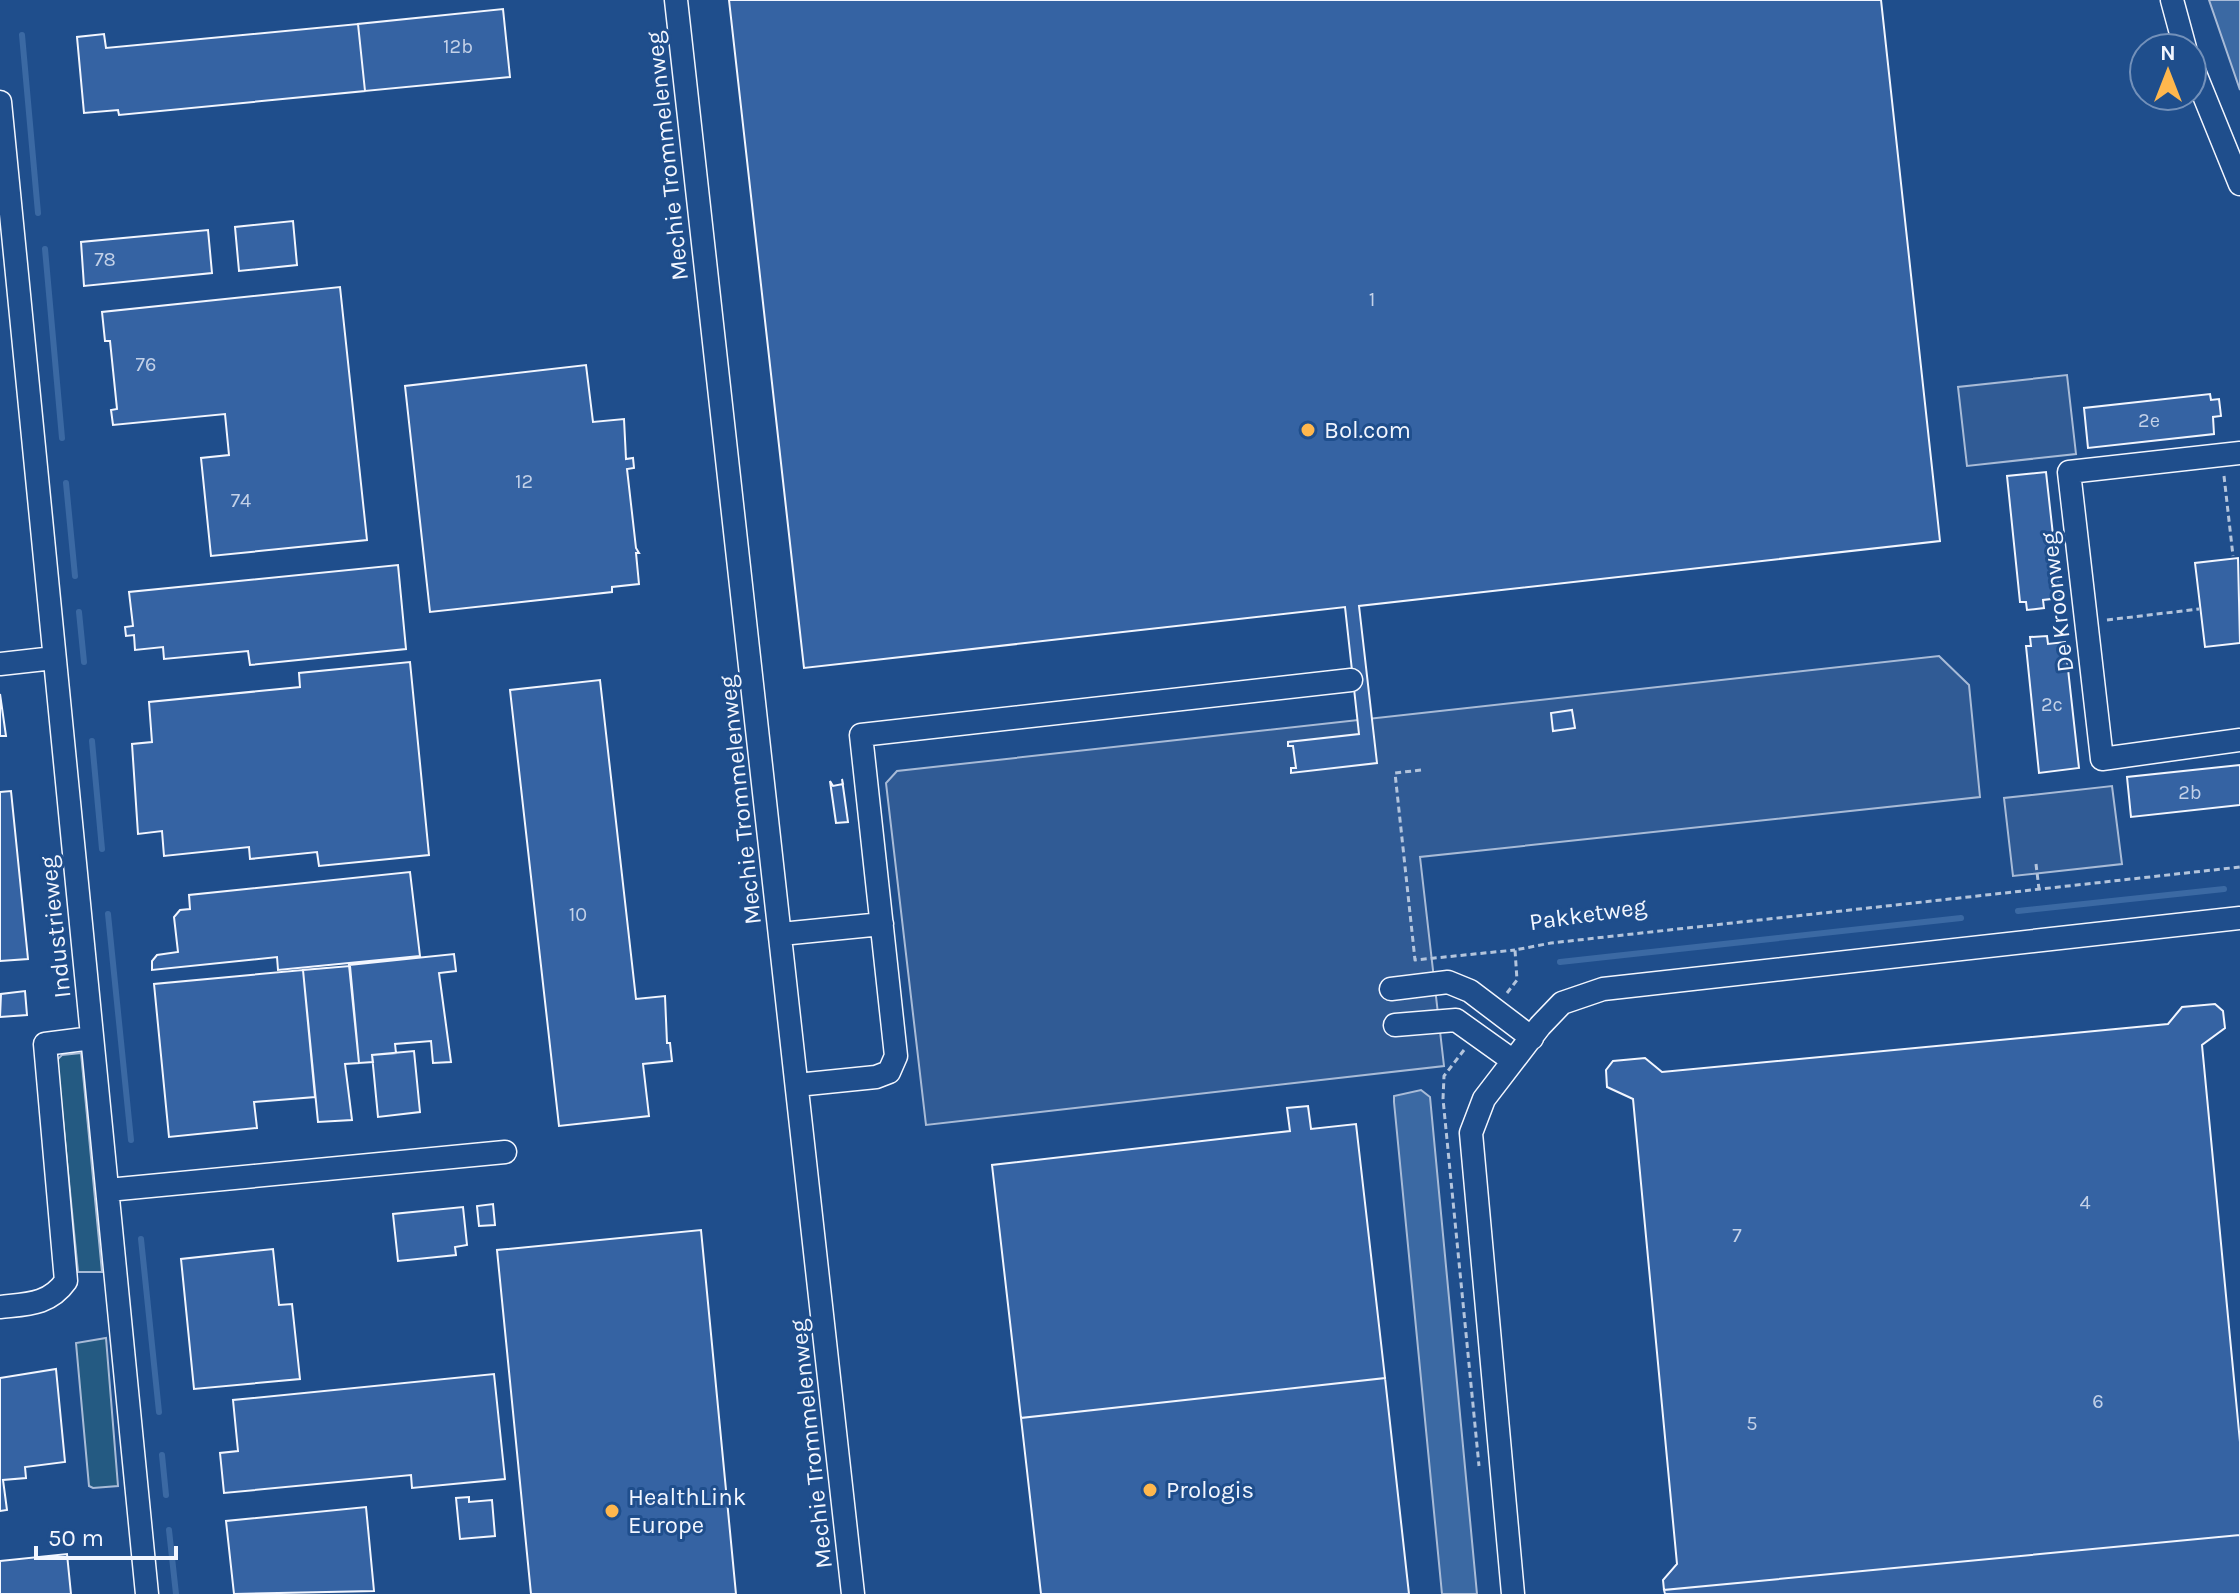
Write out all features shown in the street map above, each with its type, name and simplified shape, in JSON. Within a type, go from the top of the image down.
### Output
[{"type":"street","name":"Mechie Trommelenweg","points":[[676,0],[853,1594]]},
{"type":"street","points":[[2172,0],[2181,32]]},
{"type":"street","name":"Industrieweg","points":[[0,102],[147,1594]]},
{"type":"street","points":[[2208,105],[2240,184]]},
{"type":"street","name":"De Kroonweg","points":[[2231,454],[2069,472],[2102,759],[2240,740]]},
{"type":"street","points":[[0,664],[54,658]]},
{"type":"street","points":[[797,1085],[876,1077],[894,1065],[896,1056],[861,735],[1351,680]]},
{"type":"street","points":[[1513,1594],[1471,1133],[1484,1099],[1512,1060],[1562,1003],[1603,989],[2240,918]]},
{"type":"street","points":[[781,934],[882,924]]},
{"type":"street","points":[[1391,989],[1470,991],[1532,1038]]},
{"type":"street","points":[[1396,1030],[1473,1030],[1512,1060]]},
{"type":"street","points":[[0,1307],[40,1303],[56,1295],[66,1281],[45,1044],[92,1038]]},
{"type":"street","points":[[108,1190],[505,1152]]},
{"type":"path","points":[[2231,454],[2233,556]]},
{"type":"path","points":[[2086,623],[2199,609]]},
{"type":"path","points":[[1421,770],[1395,773],[1415,960],[1515,950]]},
{"type":"path","points":[[2036,864],[2039,889]]},
{"type":"path","name":"Pakketweg","points":[[1495,1010],[1517,980],[1515,950],[1551,943],[2240,867]]},
{"type":"path","points":[[1473,1030],[1444,1076],[1443,1099],[1479,1470]]},
{"type":"shaded area","points":[[2209,0],[2240,0],[2240,90]]},
{"type":"shaded area","points":[[2067,375],[2076,454],[1967,466],[1958,387]]},
{"type":"shaded area","points":[[1939,656],[1969,685],[1980,797],[1420,857],[1444,1066],[926,1125],[886,783],[897,771]]},
{"type":"shaded area","points":[[2112,786],[2122,864],[2013,876],[2004,798]]},
{"type":"shaded area","points":[[81,1053],[102,1272],[78,1272],[57,1060],[62,1055]]},
{"type":"shaded area","points":[[1421,1090],[1430,1097],[1477,1594],[1442,1594],[1394,1102],[1394,1096]]},
{"type":"shaded area","points":[[106,1338],[118,1486],[93,1488],[89,1486],[76,1343]]},
{"type":"building","points":[[729,0],[1881,0],[1940,541],[1359,606],[1377,763],[1291,773],[1291,768],[1296,768],[1293,746],[1288,746],[1288,742],[1359,734],[1345,607],[804,668]]},
{"type":"building","points":[[503,9],[510,77],[365,91],[358,24]]},
{"type":"building","points":[[358,24],[365,91],[119,115],[118,110],[84,113],[77,37],[104,34],[106,48]]},
{"type":"building","points":[[293,221],[297,265],[239,271],[235,227]]},
{"type":"building","points":[[208,230],[212,273],[84,286],[81,242]]},
{"type":"building","points":[[340,287],[367,540],[211,556],[201,458],[229,455],[225,414],[113,425],[111,410],[117,409],[110,341],[105,341],[102,312]]},
{"type":"building","points":[[586,365],[593,422],[624,419],[626,459],[633,458],[634,468],[627,469],[639,553],[636,553],[639,584],[612,587],[612,592],[430,612],[405,386]]},
{"type":"building","points":[[2210,394],[2211,400],[2219,399],[2221,416],[2213,417],[2214,434],[2088,448],[2084,408]]},
{"type":"building","points":[[2046,472],[2060,598],[2043,600],[2044,608],[2027,610],[2026,602],[2020,602],[2007,476]]},
{"type":"building","points":[[2238,558],[2240,643],[2205,647],[2195,563]]},
{"type":"building","points":[[398,565],[406,649],[250,665],[248,651],[164,659],[163,647],[135,650],[134,635],[126,636],[125,627],[133,626],[129,592]]},
{"type":"building","points":[[2047,636],[2048,644],[2065,642],[2079,768],[2039,773],[2026,646],[2031,646],[2030,637]]},
{"type":"building","points":[[410,662],[429,855],[319,866],[317,852],[250,859],[249,847],[164,856],[162,831],[138,834],[132,744],[152,742],[149,702],[300,687],[299,673]]},
{"type":"building","points":[[600,680],[636,999],[665,996],[667,1043],[670,1043],[672,1061],[643,1064],[649,1116],[559,1126],[510,690]]},
{"type":"building","points":[[0,694],[6,736],[0,736]]},
{"type":"building","points":[[1572,710],[1575,728],[1553,731],[1551,713]]},
{"type":"building","points":[[2240,765],[2240,805],[2131,817],[2127,777]]},
{"type":"building","points":[[830,781],[833,786],[843,784],[848,822],[836,823]]},
{"type":"building","points":[[11,791],[28,959],[0,961],[0,792]]},
{"type":"building","points":[[410,872],[420,956],[278,970],[277,957],[152,970],[152,961],[157,955],[178,952],[174,917],[180,910],[190,909],[189,895]]},
{"type":"building","points":[[454,954],[456,971],[439,973],[451,1062],[433,1063],[431,1041],[395,1044],[396,1053],[372,1055],[373,1062],[359,1063],[349,965]]},
{"type":"building","points":[[350,966],[359,1063],[345,1064],[352,1120],[318,1122],[303,970]]},
{"type":"building","points":[[303,970],[315,1097],[254,1102],[257,1128],[169,1137],[154,984]]},
{"type":"building","points":[[25,991],[27,1015],[0,1017],[1,994]]},
{"type":"building","points":[[2215,1004],[2223,1011],[2225,1028],[2202,1045],[2240,1442],[2240,1535],[1664,1590],[1663,1580],[1677,1564],[1633,1099],[1607,1087],[1606,1070],[1613,1061],[1645,1058],[1662,1072],[2168,1024],[2182,1007]]},
{"type":"building","points":[[414,1051],[420,1112],[378,1117],[372,1055]]},
{"type":"building","points":[[1308,1106],[1311,1129],[1356,1124],[1385,1378],[1021,1418],[992,1165],[1290,1131],[1287,1108]]},
{"type":"building","points":[[493,1204],[495,1225],[479,1226],[477,1206]]},
{"type":"building","points":[[463,1207],[467,1245],[455,1247],[456,1255],[398,1261],[393,1214]]},
{"type":"building","points":[[701,1230],[736,1594],[531,1594],[497,1250]]},
{"type":"building","points":[[273,1249],[279,1305],[292,1304],[300,1379],[194,1389],[181,1259]]},
{"type":"building","points":[[56,1369],[65,1462],[25,1467],[26,1478],[3,1480],[7,1510],[0,1511],[0,1378]]},
{"type":"building","points":[[494,1374],[505,1479],[412,1488],[411,1475],[224,1493],[220,1453],[238,1451],[233,1400]]},
{"type":"building","points":[[1385,1378],[1409,1594],[1041,1594],[1021,1418]]},
{"type":"building","points":[[469,1497],[469,1502],[492,1500],[495,1536],[460,1539],[456,1498]]},
{"type":"building","points":[[366,1507],[374,1591],[234,1594],[226,1521]]},
{"type":"building","points":[[2240,1535],[2240,1594],[1665,1594],[1664,1590]]},
{"type":"building","points":[[67,1554],[71,1594],[0,1594],[0,1561]]},
{"type":"waterway","points":[[22,35],[38,213]]},
{"type":"waterway","points":[[45,249],[62,438]]},
{"type":"waterway","points":[[66,483],[75,576]]},
{"type":"waterway","points":[[79,612],[84,662]]},
{"type":"waterway","points":[[92,741],[102,849]]},
{"type":"waterway","points":[[2018,911],[2224,889]]},
{"type":"waterway","points":[[108,914],[131,1140]]},
{"type":"waterway","points":[[1560,962],[1961,918]]},
{"type":"waterway","points":[[141,1239],[159,1412]]},
{"type":"waterway","points":[[162,1455],[166,1495]]},
{"type":"waterway","points":[[169,1530],[176,1594]]},
{"type":"place","name":"Bol.com","points":[[1308,430]]},
{"type":"place","name":"Prologis","points":[[1150,1490]]},
{"type":"place","name":"HealthLink Europe","points":[[612,1511]]}]
